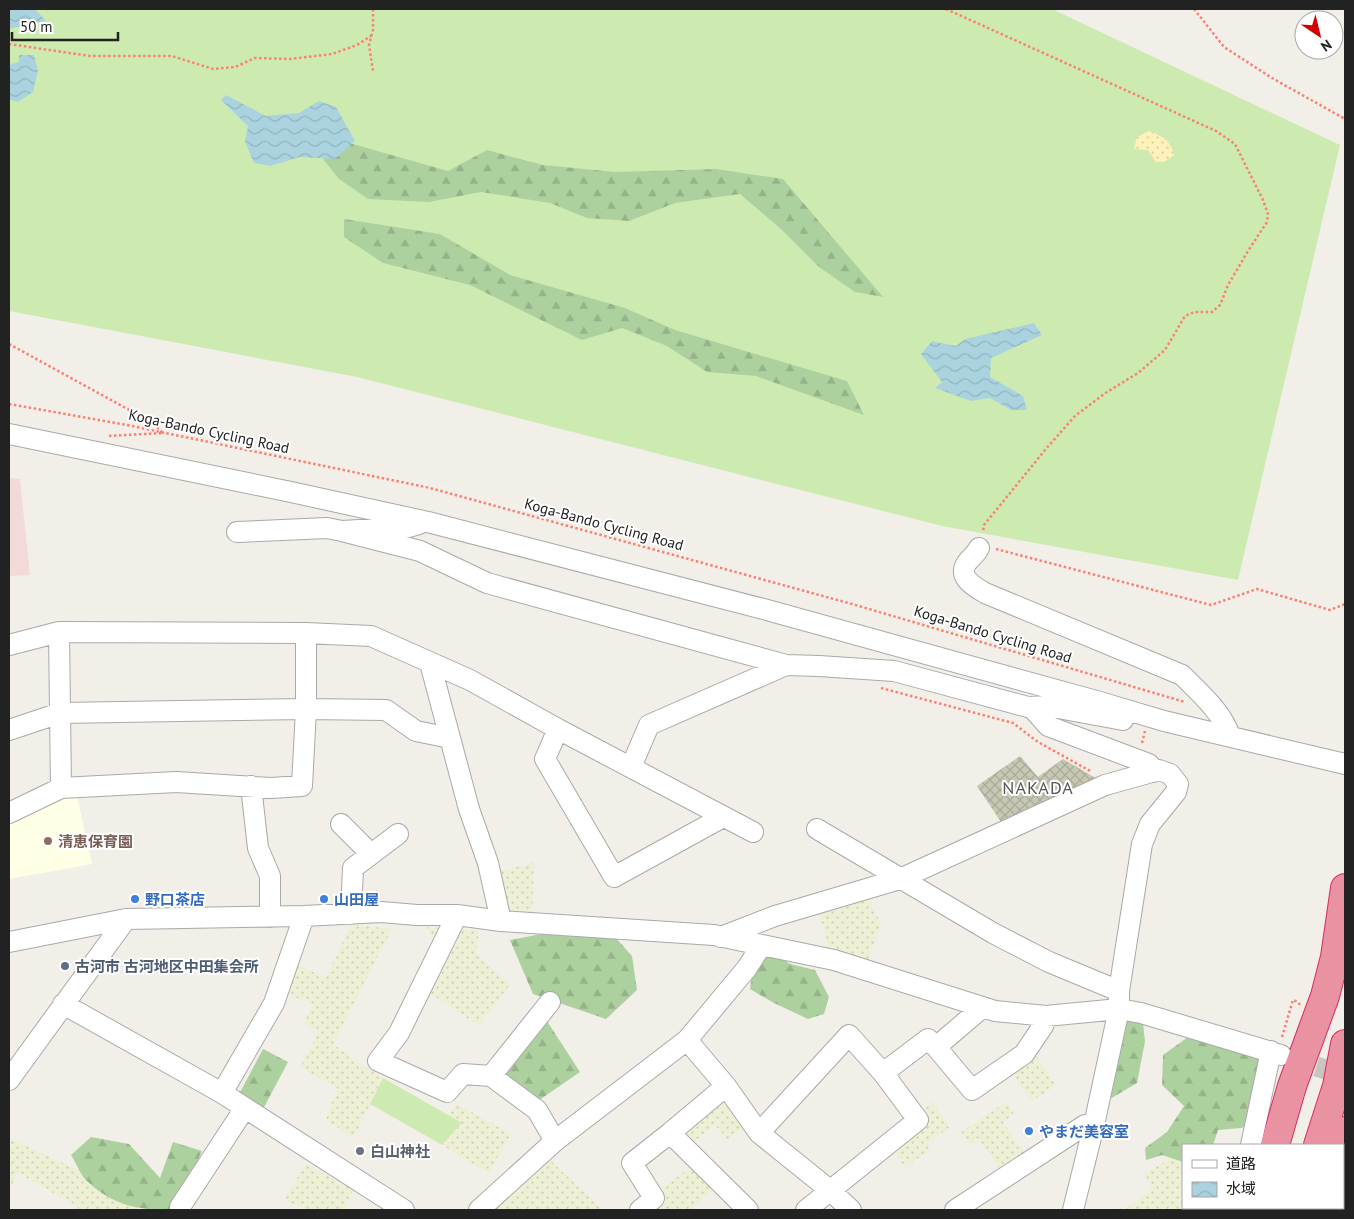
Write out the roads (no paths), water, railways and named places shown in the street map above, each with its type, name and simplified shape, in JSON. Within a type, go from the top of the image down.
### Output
[{"type":"highway","points":[[1275,1144],[1292,1086],[1325,996],[1335,957],[1345,888]]},
{"type":"highway","points":[[1318,1144],[1337,1086],[1345,1044]]},
{"type":"highway","points":[[1340,1144],[1345,1131]]},
{"type":"street","points":[[9,434],[428,522],[767,610],[1164,721],[1345,764]]},
{"type":"street","points":[[9,442],[30,438]]},
{"type":"street","points":[[342,531],[409,527],[428,522]]},
{"type":"street","points":[[237,532],[327,528],[342,531],[420,551],[487,583],[786,665],[894,671],[1028,707],[1033,709],[1048,726],[1150,764],[1153,772]]},
{"type":"street","points":[[979,548],[976,554],[968,561],[964,572],[966,580],[972,586],[985,594],[1182,675],[1205,697],[1227,726],[1230,736]]},
{"type":"street","points":[[60,632],[61,788]]},
{"type":"street","points":[[9,644],[60,632],[306,633],[370,636],[393,644],[430,663],[470,680],[558,729],[753,832]]},
{"type":"street","points":[[9,813],[61,788],[176,782],[272,788],[302,786],[306,709],[306,633]]},
{"type":"street","points":[[430,663],[469,809],[488,863],[501,921]]},
{"type":"street","points":[[631,767],[650,724],[786,665]]},
{"type":"street","points":[[1028,707],[1048,706],[1147,725],[1164,721]]},
{"type":"street","points":[[9,730],[60,713],[306,709],[386,710],[416,731],[450,738]]},
{"type":"street","points":[[558,729],[545,759],[614,877],[723,816]]},
{"type":"street","points":[[721,937],[775,916],[900,879],[1105,785],[1158,770],[1170,774],[1178,784],[1176,792],[1150,824],[1142,844],[1119,1000],[1094,1126],[1073,1210]]},
{"type":"street","points":[[251,786],[258,848],[270,876],[270,917]]},
{"type":"street","points":[[341,824],[371,854]]},
{"type":"street","points":[[817,829],[993,933],[1141,1013],[1278,1048],[1251,1144]]},
{"type":"street","points":[[351,914],[353,868],[398,834]]},
{"type":"street","points":[[9,942],[126,919],[270,917],[381,912],[417,915],[457,915],[501,921],[721,937],[834,960],[996,1011],[1046,1016],[1119,1000]]},
{"type":"street","points":[[457,915],[399,1033],[378,1061],[447,1092],[463,1074],[491,1076],[537,1110],[555,1141]]},
{"type":"street","points":[[222,1093],[274,1003],[304,916]]},
{"type":"street","points":[[9,1080],[126,919]]},
{"type":"street","points":[[479,1210],[555,1141],[687,1040],[747,968],[762,946]]},
{"type":"street","points":[[491,1076],[550,1002]]},
{"type":"street","points":[[63,1004],[222,1093],[404,1210]]},
{"type":"street","points":[[936,1047],[983,1007]]},
{"type":"street","points":[[883,1073],[928,1039],[972,1090],[1024,1054],[1043,1026],[1046,1016]]},
{"type":"street","points":[[759,1133],[850,1035],[883,1073],[918,1120],[806,1210]]},
{"type":"street","points":[[687,1040],[726,1086],[759,1133],[831,1191],[850,1210]]},
{"type":"street","points":[[640,1210],[654,1198],[632,1163],[726,1086]]},
{"type":"street","points":[[180,1207],[245,1108]]},
{"type":"street","points":[[955,1210],[1085,1125],[1094,1126]]},
{"type":"street","points":[[670,1133],[748,1210]]},
{"type":"water","points":[[9,9],[35,9],[46,21],[9,29]]},
{"type":"water","points":[[19,55],[34,55],[38,71],[33,92],[18,102],[9,99],[9,65],[19,62]]},
{"type":"water","points":[[226,95],[266,116],[299,113],[319,101],[336,107],[355,141],[335,159],[300,157],[270,166],[254,163],[245,142],[248,126],[221,100]]},
{"type":"water","points":[[1034,323],[1042,335],[991,358],[990,377],[1023,396],[1027,410],[1011,410],[990,398],[971,401],[935,388],[942,382],[921,354],[932,341],[956,346],[965,339]]},
{"type":"tunnel","points":[[1288,1057],[1345,1076]]},
{"type":"place","name":"清恵保育園","points":[[48,841]]},
{"type":"place","name":"野口茶店","points":[[135,899]]},
{"type":"place","name":"山田屋","points":[[324,899]]},
{"type":"place","name":"古河市 古河地区中田集会所","points":[[65,966]]},
{"type":"place","name":"やまだ美容室","points":[[1029,1131]]},
{"type":"place","name":"白山神社","points":[[360,1151]]},
{"type":"district","name":"NAKADA","points":[[1038,787]]}]
